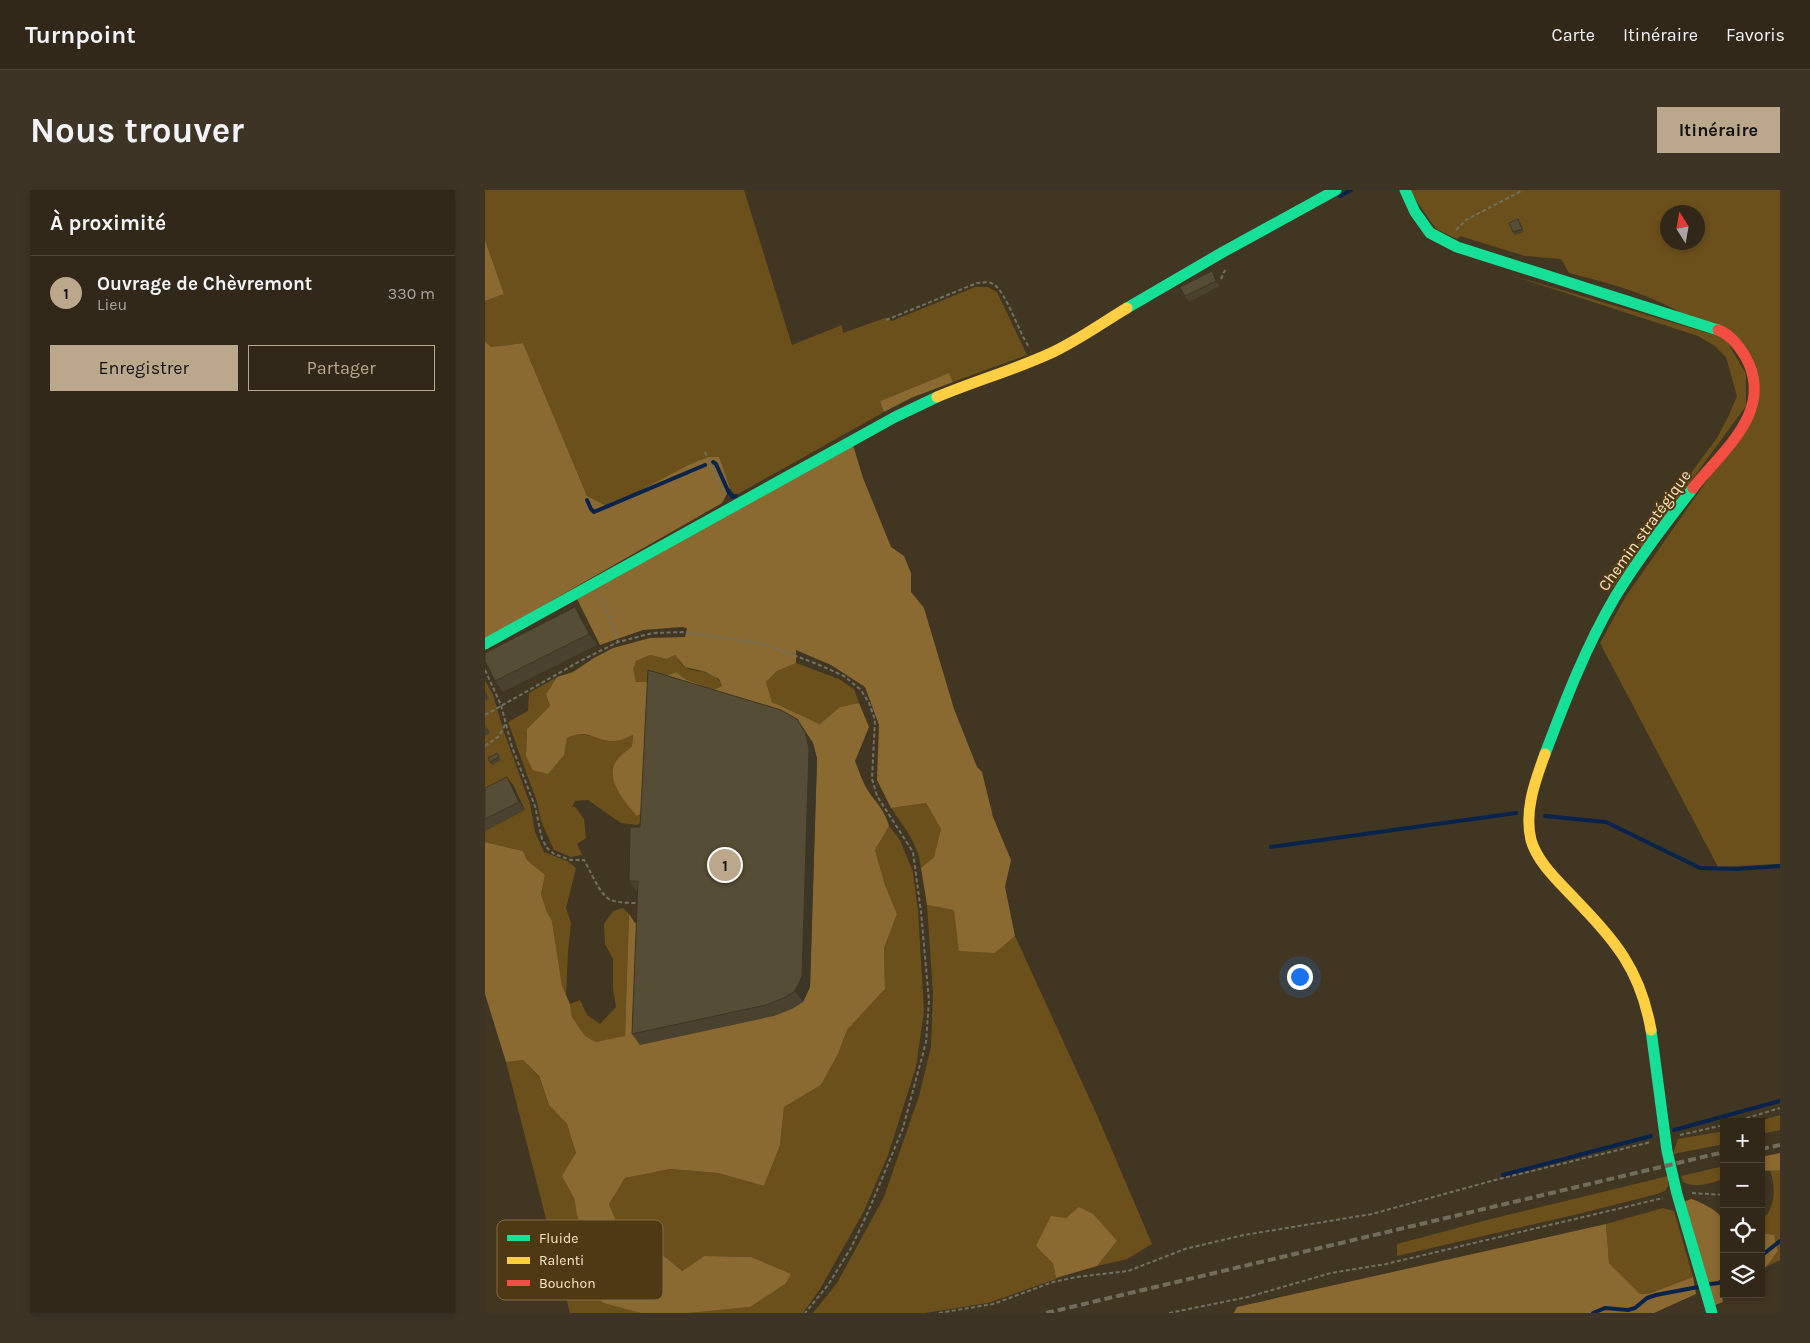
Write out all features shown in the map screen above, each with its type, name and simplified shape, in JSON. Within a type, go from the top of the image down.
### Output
[{"type":"street","points":[[485,644],[731,509],[851,440],[925,402],[1053,352],[1223,252],[1336,190]]},
{"type":"street","name":"Chemin stratégique","points":[[1405,190],[1415,212],[1431,233],[1448,242],[1466,250],[1724,332],[1740,347],[1750,365],[1754,382],[1754,402],[1749,416],[1659,532],[1628,575],[1609,608],[1581,667],[1539,772],[1531,802],[1530,828],[1532,842],[1537,853],[1564,886],[1615,940],[1639,985],[1651,1033],[1664,1139]]},
{"type":"street","points":[[1664,1139],[1677,1194],[1712,1313]]},
{"type":"path","points":[[1448,242],[1465,220],[1523,190]]},
{"type":"path","points":[[887,320],[977,283],[986,282],[993,284],[1000,292],[1024,340],[1037,359]]},
{"type":"path","points":[[705,452],[731,509]]},
{"type":"path","points":[[597,583],[618,642]]},
{"type":"path","points":[[485,715],[581,660],[618,642],[653,633],[685,632],[764,644],[845,676],[861,690],[869,703],[875,720],[872,779],[877,796],[913,852],[921,912],[929,1001],[926,1042],[903,1128],[868,1212],[851,1248],[828,1285],[805,1313]]},
{"type":"path","points":[[485,670],[501,706],[513,747],[535,806],[542,839],[547,848],[554,854],[571,860],[585,860],[601,893],[609,900],[645,903]]},
{"type":"path","points":[[485,746],[499,736],[506,723]]},
{"type":"path","points":[[1746,1118],[1780,1108]]},
{"type":"path","points":[[939,1313],[993,1304],[1061,1280],[1128,1271],[1185,1249],[1244,1235],[1372,1214],[1495,1180],[1720,1126]]},
{"type":"path","points":[[1169,1313],[1248,1297],[1331,1273],[1386,1264],[1677,1194],[1701,1192],[1720,1194]]},
{"type":"shaded area","points":[[485,190],[744,190],[792,345],[842,325],[843,333],[885,318],[892,321],[975,287],[987,287],[997,292],[1027,355],[953,382],[949,373],[880,401],[884,412],[736,495],[728,483],[719,458],[688,465],[609,507],[587,496],[523,343],[491,347],[485,341],[485,301],[504,294],[485,240]]},
{"type":"shaded area","points":[[1409,190],[1780,190],[1780,864],[1718,867],[1600,643],[1626,596],[1757,409],[1752,357],[1702,325],[1663,304],[1620,287],[1569,273],[1561,259],[1525,256],[1460,236],[1457,239],[1436,229]]},
{"type":"shaded area","points":[[485,240],[504,294],[485,301]]},
{"type":"shaded area","points":[[1510,275],[1725,338],[1746,374],[1746,406],[1607,595],[1636,547],[1717,438],[1729,415],[1737,396],[1726,357],[1715,346],[1698,336]]},
{"type":"shaded area","points":[[485,341],[491,347],[523,343],[587,496],[609,507],[688,465],[709,457],[719,457],[730,488],[722,503],[485,639]]},
{"type":"shaded area","points":[[949,373],[953,382],[911,398],[884,412],[880,401]]},
{"type":"shaded area","points":[[853,445],[863,478],[891,547],[904,556],[911,573],[911,592],[924,608],[954,709],[977,767],[982,772],[993,817],[1011,860],[1005,887],[1015,936],[995,953],[959,951],[954,910],[927,905],[921,868],[934,857],[941,829],[926,803],[891,808],[877,780],[879,725],[865,687],[831,665],[796,650],[796,663],[777,671],[766,682],[772,702],[820,724],[840,707],[859,703],[869,727],[855,761],[862,780],[883,811],[889,826],[875,850],[885,885],[897,914],[884,948],[885,989],[847,1030],[838,1054],[821,1085],[784,1107],[780,1145],[764,1186],[718,1173],[670,1169],[625,1178],[609,1204],[616,1220],[578,1220],[574,1198],[562,1176],[576,1153],[567,1124],[549,1105],[539,1076],[523,1060],[506,1062],[485,994],[485,842],[523,851],[527,860],[545,875],[541,894],[552,921],[562,986],[570,1004],[572,1017],[585,1036],[596,1042],[625,1036],[629,914],[635,923],[641,918],[648,810],[637,816],[623,799],[615,785],[613,770],[616,761],[632,746],[633,735],[614,741],[586,734],[567,738],[564,755],[548,774],[533,770],[526,756],[527,729],[550,706],[546,694],[557,677],[573,672],[613,648],[650,638],[685,637],[687,628],[643,630],[600,645],[577,599]],"holes":[[[650,655],[667,659],[675,655],[685,667],[706,672],[719,679],[722,686],[714,690],[685,679],[676,672],[652,682],[636,682],[633,669],[636,661]]]},
{"type":"shaded area","points":[[650,655],[667,659],[675,655],[685,667],[715,676],[722,686],[714,690],[685,679],[676,672],[652,682],[635,682],[632,669],[636,661]]},
{"type":"shaded area","points":[[796,663],[839,679],[854,689],[859,703],[840,707],[820,724],[772,702],[766,682],[777,671]]},
{"type":"shaded area","points":[[557,677],[546,694],[550,706],[527,729],[526,755],[564,755],[567,738],[575,733],[592,736],[633,734],[632,746],[616,762],[630,808],[638,816],[648,810],[646,819],[637,825],[621,823],[588,800],[575,801],[572,807],[575,807],[584,819],[586,838],[577,844],[582,855],[571,857],[554,850],[541,821],[537,802],[508,722],[528,711],[529,693]]},
{"type":"shaded area","points":[[485,680],[493,695],[530,804],[535,832],[544,852],[567,861],[576,868],[566,908],[571,923],[566,995],[562,986],[552,921],[541,894],[545,875],[527,860],[523,851],[485,842]]},
{"type":"shaded area","points":[[926,803],[941,829],[934,857],[921,868],[914,844],[891,808]]},
{"type":"shaded area","points":[[889,826],[900,840],[913,872],[918,911],[924,1011],[916,1067],[888,1155],[864,1211],[820,1289],[803,1313],[688,1313],[750,1307],[751,1257],[704,1256],[682,1271],[663,1256],[663,1220],[616,1220],[609,1204],[625,1178],[670,1169],[718,1173],[764,1186],[780,1145],[784,1107],[821,1085],[838,1054],[847,1030],[885,989],[884,948],[897,914],[885,885],[875,850]]},
{"type":"shaded area","points":[[927,905],[954,910],[995,953],[1015,936],[1097,1115],[1152,1244],[1127,1259],[1097,1266],[1117,1241],[1079,1208],[1066,1219],[1053,1263],[1056,1279],[988,1303],[925,1313],[813,1313],[837,1283],[884,1197],[919,1096],[931,1047],[933,993]]},
{"type":"shaded area","points":[[623,908],[629,914],[625,1037],[596,1042],[585,1036],[572,1017],[570,1004],[580,1000],[587,1015],[600,1024],[616,1007],[613,988],[613,959],[605,944],[604,924],[613,911]]},
{"type":"shaded area","points":[[523,1060],[539,1077],[549,1105],[567,1124],[576,1153],[574,1197],[578,1220],[546,1220],[506,1062]]},
{"type":"shaded area","points":[[1780,1115],[1780,1130],[1765,1133],[1765,1119]]},
{"type":"shaded area","points":[[1720,1132],[1720,1145],[1673,1154],[1678,1139]]},
{"type":"shaded area","points":[[1780,1153],[1780,1170],[1765,1171],[1765,1156]]},
{"type":"shaded area","points":[[1720,1167],[1720,1180],[1709,1184],[1688,1184],[1683,1182],[1681,1176]]},
{"type":"shaded area","points":[[1770,1170],[1780,1170],[1780,1260],[1766,1267],[1778,1251],[1774,1235],[1765,1234],[1765,1216],[1770,1209],[1773,1199],[1773,1182]]},
{"type":"shaded area","points":[[1668,1176],[1668,1186],[1665,1191],[1657,1194],[1397,1256],[1397,1244]]},
{"type":"shaded area","points":[[1691,1199],[1703,1204],[1720,1216],[1720,1298],[1722,1298],[1723,1302],[1713,1306],[1683,1202]]},
{"type":"shaded area","points":[[1079,1207],[1093,1214],[1117,1241],[1097,1266],[1056,1278],[1053,1263],[1036,1246],[1051,1216],[1066,1218]]},
{"type":"shaded area","points":[[1663,1208],[1674,1211],[1693,1277],[1648,1294],[1640,1294],[1609,1263],[1606,1224]]},
{"type":"shaded area","points":[[1606,1224],[1609,1263],[1640,1294],[1648,1294],[1693,1277],[1696,1294],[1654,1313],[1234,1313],[1237,1307]]},
{"type":"shaded area","points":[[1765,1234],[1774,1235],[1778,1251],[1766,1267]]},
{"type":"shaded area","points":[[663,1256],[682,1271],[704,1256],[751,1257],[791,1274],[785,1284],[750,1307],[688,1313],[641,1313],[603,1303],[601,1300],[663,1300]]},
{"type":"shaded area","points":[[567,1300],[602,1300],[603,1303],[641,1313],[570,1313]]},
{"type":"building","points":[[1518,219],[1522,229],[1513,232],[1509,223]]},
{"type":"building","points":[[1212,271],[1216,281],[1185,296],[1180,287]]},
{"type":"building","points":[[575,607],[589,634],[495,681],[485,661],[485,653]]},
{"type":"building","points":[[648,670],[781,710],[797,719],[805,732],[809,748],[802,976],[795,991],[784,998],[766,1005],[632,1034],[638,881],[629,881],[630,827],[640,827]]},
{"type":"building","points":[[497,753],[499,757],[490,762],[488,758]]},
{"type":"building","points":[[507,777],[519,802],[485,819],[485,788]]},
{"type":"waterway","points":[[1340,196],[1351,190]]},
{"type":"waterway","points":[[713,462],[716,464],[729,493],[733,497],[736,496]]},
{"type":"waterway","points":[[587,500],[594,512],[705,465]]},
{"type":"waterway","points":[[1271,847],[1516,813]]},
{"type":"waterway","points":[[1545,816],[1606,822],[1700,868],[1737,869],[1780,866]]},
{"type":"waterway","points":[[1674,1130],[1780,1101]]},
{"type":"waterway","points":[[1503,1175],[1651,1136]]},
{"type":"waterway","points":[[1765,1253],[1780,1241]]},
{"type":"waterway","points":[[1710,1284],[1720,1282]]},
{"type":"waterway","points":[[1593,1313],[1605,1308],[1628,1310],[1635,1308],[1647,1298],[1656,1295],[1698,1287]]},
{"type":"railway","points":[[1765,1148],[1780,1145]]},
{"type":"railway","points":[[1046,1313],[1720,1153]]},
{"type":"traffic: fast","points":[[1127,308],[1223,252],[1336,190]]},
{"type":"traffic: fast","points":[[1405,190],[1415,212],[1430,233],[1457,247],[1718,330]]},
{"type":"traffic: fast","points":[[485,644],[895,417],[937,397]]},
{"type":"traffic: fast","points":[[1545,754],[1577,674],[1604,616],[1643,555],[1693,488]]},
{"type":"traffic: fast","points":[[1651,1030],[1667,1151],[1677,1194],[1712,1313]]},
{"type":"traffic: slow","points":[[937,397],[1051,353],[1127,308]]},
{"type":"traffic: slow","points":[[1545,754],[1534,785],[1530,807],[1529,829],[1534,848],[1549,871],[1602,928],[1624,957],[1640,989],[1651,1030]]},
{"type":"traffic: jam","points":[[1693,488],[1731,444],[1742,428],[1750,411],[1754,394],[1753,376],[1745,356],[1730,337],[1718,330]]},
{"type":"place","name":"Ouvrage de Chèvremont","points":[[725,865]]}]
